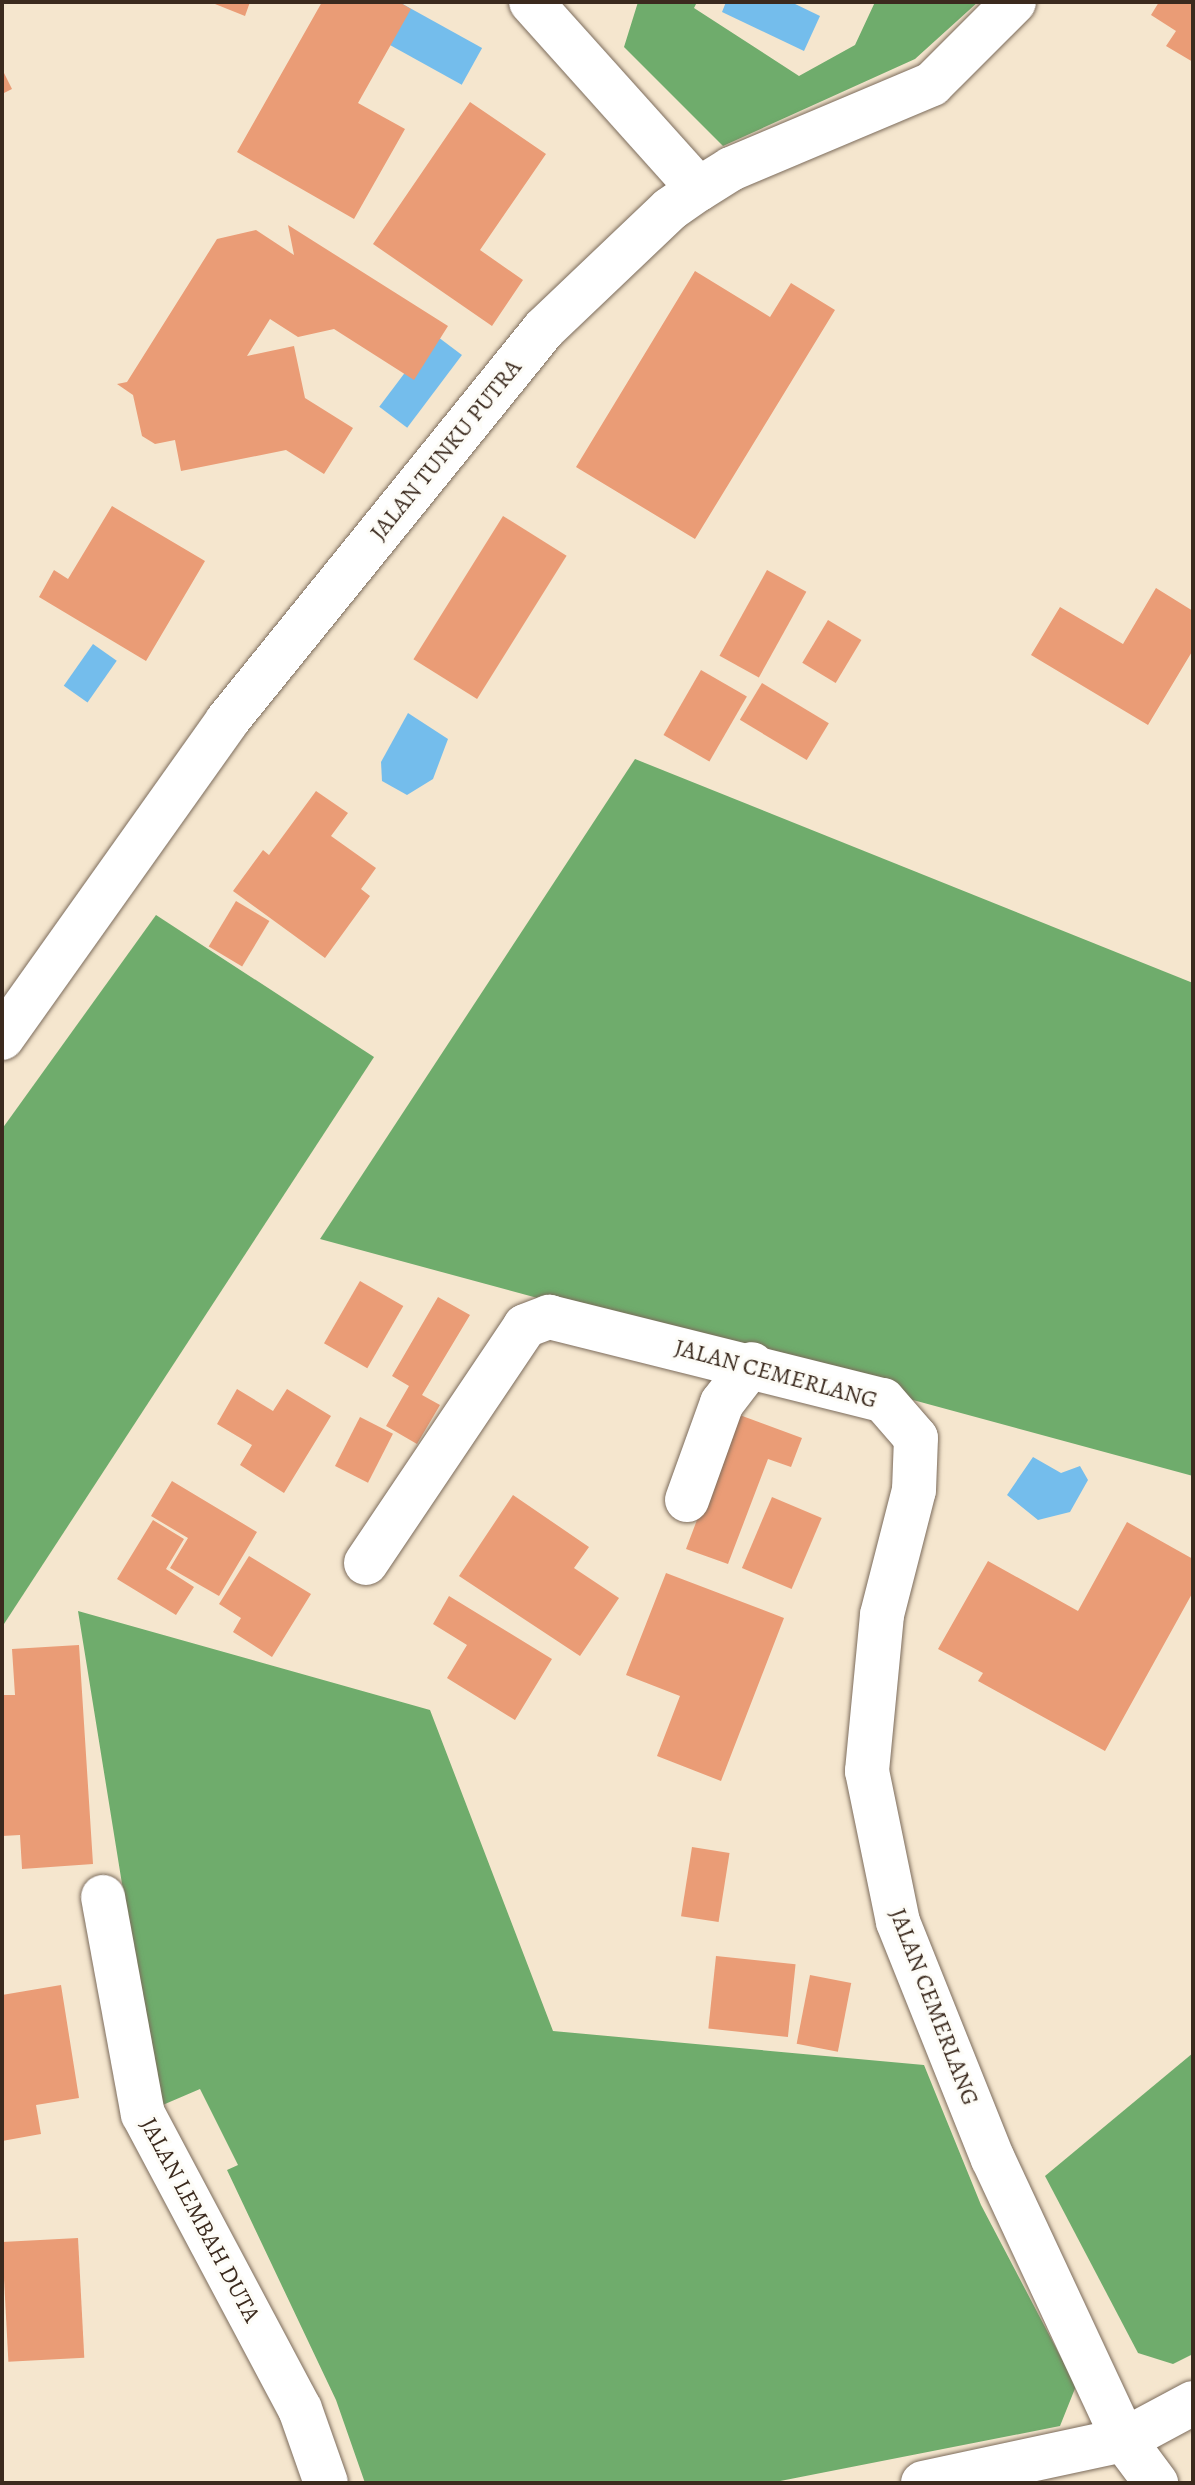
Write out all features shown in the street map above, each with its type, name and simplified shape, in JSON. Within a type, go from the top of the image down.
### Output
[{"type":"street","points":[[531,2],[699,189]]},
{"type":"street","name":"JALAN TUNKU PUTRA","points":[[2,1038],[227,721],[544,329],[670,209],[731,169],[932,84],[1014,2]]},
{"type":"street","name":"JALAN CEMERLANG","points":[[366,1563],[525,1326],[549,1317],[752,1364],[883,1400],[916,1438],[914,1490],[882,1615],[867,1771],[898,1922],[993,2159],[1124,2440],[1156,2483]]},
{"type":"street","points":[[687,1500],[722,1403],[752,1364]]},
{"type":"street","name":"JALAN LEMBAH DUTA","points":[[103,1897],[143,2114],[300,2409],[326,2483]]},
{"type":"street","points":[[923,2483],[1124,2440],[1193,2403]]},
{"type":"green space","points":[[638,2],[697,2],[694,8],[799,76],[855,45],[875,2],[978,2],[915,59],[723,146],[624,47]]},
{"type":"green space","points":[[635,759],[1193,983],[1193,1476],[320,1239]]},
{"type":"green space","points":[[156,915],[374,1057],[2,1627],[2,1129]]},
{"type":"green space","points":[[78,1611],[430,1710],[553,2031],[924,2065],[981,2205],[1076,2386],[1060,2426],[770,2483],[365,2483],[336,2400],[227,2170],[238,2165],[200,2089],[158,2107]]},
{"type":"green space","points":[[1193,2053],[1193,2354],[1173,2364],[1138,2353],[1045,2176]]},
{"type":"water","points":[[399,2],[482,48],[462,85],[379,39]]},
{"type":"water","points":[[726,2],[791,2],[820,16],[804,51],[722,12]]},
{"type":"water","points":[[434,334],[462,355],[407,428],[379,407]]},
{"type":"water","points":[[93,644],[117,661],[88,702],[64,686]]},
{"type":"water","points":[[408,713],[448,739],[433,779],[407,795],[382,781],[381,762]]},
{"type":"water","points":[[1033,1457],[1061,1473],[1080,1466],[1088,1480],[1070,1512],[1038,1520],[1007,1495]]},
{"type":"building","points":[[210,2],[250,2],[245,16]]},
{"type":"building","points":[[322,2],[399,2],[411,9],[358,103],[405,129],[354,219],[237,152]]},
{"type":"building","points":[[1159,2],[1193,2],[1193,62],[1166,46],[1176,31],[1151,15]]},
{"type":"building","points":[[2,69],[12,89],[2,94]]},
{"type":"building","points":[[470,102],[546,154],[480,250],[523,280],[492,326],[373,244]]},
{"type":"building","points":[[288,225],[448,326],[414,380],[334,329],[298,337],[270,319],[247,356],[294,346],[305,398],[353,428],[324,474],[286,450],[181,471],[175,440],[155,444],[142,436],[133,395],[117,384],[127,382],[217,239],[256,230],[294,255]]},
{"type":"building","points":[[695,271],[770,317],[791,283],[835,310],[695,539],[576,467]]},
{"type":"building","points":[[112,506],[205,561],[146,661],[39,597],[54,570],[68,579]]},
{"type":"building","points":[[503,516],[567,556],[477,699],[413,659]]},
{"type":"building","points":[[767,570],[806,592],[759,678],[719,656]]},
{"type":"building","points":[[1156,588],[1193,611],[1193,650],[1148,725],[1031,655],[1060,607],[1123,644]]},
{"type":"building","points":[[828,620],[861,640],[836,683],[802,663]]},
{"type":"building","points":[[701,670],[747,696],[709,761],[664,735]]},
{"type":"building","points":[[762,683],[829,723],[807,760],[740,720]]},
{"type":"building","points":[[316,791],[348,813],[331,836],[376,868],[361,889],[370,896],[325,958],[233,891],[263,850],[269,855]]},
{"type":"building","points":[[236,901],[269,921],[242,967],[209,946]]},
{"type":"building","points":[[360,1281],[403,1306],[367,1368],[324,1343]]},
{"type":"building","points":[[438,1297],[470,1315],[422,1395],[440,1405],[417,1444],[386,1426],[409,1386],[392,1376]]},
{"type":"building","points":[[237,1389],[273,1411],[287,1389],[331,1416],[284,1493],[240,1465],[252,1445],[217,1424]]},
{"type":"building","points":[[737,1414],[802,1438],[791,1467],[768,1459],[728,1564],[686,1549]]},
{"type":"building","points":[[360,1417],[393,1434],[368,1483],[335,1466]]},
{"type":"building","points":[[172,1481],[257,1532],[219,1596],[170,1568],[188,1538],[151,1516]]},
{"type":"building","points":[[513,1495],[589,1547],[574,1568],[619,1598],[580,1656],[459,1576]]},
{"type":"building","points":[[772,1497],[822,1518],[792,1589],[742,1568]]},
{"type":"building","points":[[153,1520],[184,1539],[166,1569],[194,1587],[176,1615],[117,1579]]},
{"type":"building","points":[[1127,1522],[1193,1559],[1193,1592],[1105,1751],[978,1681],[983,1673],[938,1649],[988,1561],[1078,1611]]},
{"type":"building","points":[[249,1556],[311,1594],[272,1657],[233,1632],[241,1618],[219,1604]]},
{"type":"building","points":[[666,1573],[784,1618],[721,1781],[657,1756],[680,1696],[626,1675]]},
{"type":"building","points":[[449,1596],[552,1659],[515,1720],[447,1678],[467,1645],[433,1624]]},
{"type":"building","points":[[79,1645],[93,1864],[22,1869],[20,1835],[2,1836],[2,1695],[15,1695],[12,1649]]},
{"type":"building","points":[[692,1847],[730,1853],[719,1922],[681,1916]]},
{"type":"building","points":[[716,1956],[796,1964],[788,2037],[708,2029]]},
{"type":"building","points":[[810,1975],[851,1983],[838,2052],[797,2044]]},
{"type":"building","points":[[61,1985],[79,2098],[36,2105],[41,2134],[2,2141],[2,1995]]},
{"type":"building","points":[[78,2238],[84,2358],[8,2362],[2,2242]]}]
